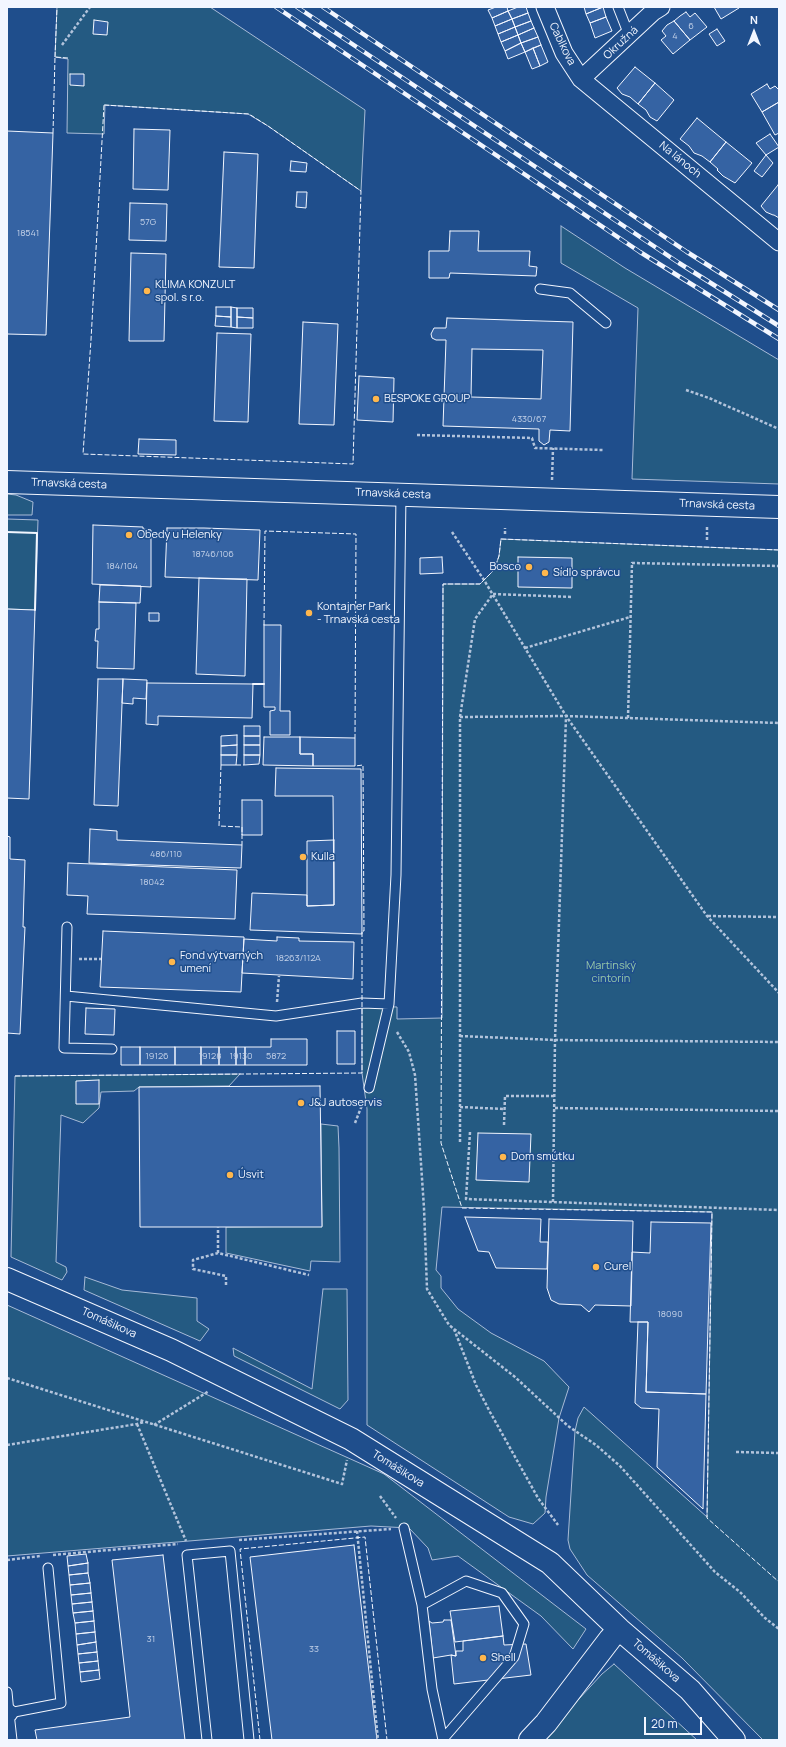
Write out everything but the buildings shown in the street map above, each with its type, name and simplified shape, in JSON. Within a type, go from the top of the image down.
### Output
[{"type":"main road","name":"Trnavská cesta","points":[[7,482],[401,494],[779,508]]},
{"type":"main road","name":"Tomášikova","points":[[7,1279],[171,1350],[351,1439],[550,1563],[619,1629],[690,1690],[734,1740]]},
{"type":"main road","points":[[530,1740],[546,1723],[619,1629]]},
{"type":"street","name":"Cablkova","points":[[545,7],[564,53],[582,79]]},
{"type":"street","name":"Okružná","points":[[582,79],[661,7]]},
{"type":"street","name":"Na lánoch","points":[[582,79],[779,242]]},
{"type":"lane","points":[[618,7],[629,35]]},
{"type":"lane","points":[[540,289],[570,293],[606,323]]},
{"type":"lane","points":[[369,1088],[388,1015],[396,875],[401,494]]},
{"type":"lane","points":[[67,927],[64,1048],[112,1049]]},
{"type":"lane","points":[[66,996],[276,1016],[362,1003],[389,1004]]},
{"type":"lane","points":[[404,1528],[422,1605],[432,1689],[443,1739]]},
{"type":"lane","points":[[207,1740],[187,1555],[230,1551],[249,1740]]},
{"type":"lane","points":[[8,1713],[62,1703],[48,1568]]},
{"type":"lane","points":[[422,1605],[466,1581],[502,1593],[524,1624],[514,1656],[443,1739]]},
{"type":"lane","points":[[7,1692],[12,1740]]},
{"type":"path","points":[[62,45],[90,7]]},
{"type":"path","points":[[686,390],[709,398],[779,429]]},
{"type":"path","points":[[417,435],[532,438],[535,448],[603,450]]},
{"type":"path","points":[[552,484],[553,448]]},
{"type":"path","points":[[707,527],[707,542]]},
{"type":"path","points":[[505,528],[505,534]]},
{"type":"path","points":[[452,532],[493,594],[566,716],[707,916],[779,993]]},
{"type":"path","points":[[628,718],[632,562],[779,566]]},
{"type":"path","points":[[493,594],[573,597]]},
{"type":"path","points":[[460,1142],[460,717],[475,619],[493,594]]},
{"type":"path","points":[[525,648],[630,617]]},
{"type":"path","points":[[460,717],[566,716],[779,722]]},
{"type":"path","points":[[552,1202],[555,1108],[555,1040],[566,716]]},
{"type":"path","points":[[707,916],[779,918]]},
{"type":"path","points":[[66,958],[101,959]]},
{"type":"path","points":[[276,1016],[279,976]]},
{"type":"path","points":[[388,1015],[409,1052],[415,1075],[424,1208],[426,1288],[449,1325],[515,1377],[568,1426],[596,1445],[620,1466],[715,1572],[740,1592],[765,1618],[779,1629]]},
{"type":"path","points":[[460,1036],[555,1040],[779,1042]]},
{"type":"path","points":[[504,1125],[505,1096],[555,1096]]},
{"type":"path","points":[[460,1107],[504,1108]]},
{"type":"path","points":[[355,1123],[361,1108]]},
{"type":"path","points":[[555,1108],[779,1111]]},
{"type":"path","points":[[470,1132],[466,1200],[779,1210]]},
{"type":"path","points":[[218,1227],[218,1253]]},
{"type":"path","points":[[226,1285],[226,1276],[193,1268],[193,1260],[218,1253],[308,1275]]},
{"type":"path","points":[[454,1328],[476,1385],[490,1412],[538,1498],[558,1525]]},
{"type":"path","points":[[7,1378],[342,1484]]},
{"type":"path","points":[[154,1425],[211,1390]]},
{"type":"path","points":[[7,1445],[145,1422]]},
{"type":"path","points":[[51,1555],[187,1544],[137,1424]]},
{"type":"path","points":[[736,1452],[779,1452]]},
{"type":"path","points":[[380,1496],[404,1528]]},
{"type":"path","points":[[236,1540],[404,1528]]},
{"type":"path","points":[[357,1531],[378,1740]]},
{"type":"path","points":[[7,1560],[44,1556]]},
{"type":"green space","points":[[57,7],[210,7],[365,110],[361,191],[268,126],[248,114],[105,105],[104,134],[67,133],[68,59],[55,57]]},
{"type":"green space","points":[[561,226],[625,268],[779,360],[779,484],[632,479],[638,308],[561,263]]},
{"type":"green space","points":[[7,494],[16,495],[33,502],[32,515],[7,515]]},
{"type":"green space","points":[[7,519],[38,520],[35,610],[7,609]]},
{"type":"green space","name":"Martinský cintorín","points":[[501,539],[779,550],[779,1740],[763,1740],[682,1658],[587,1575],[570,1549],[568,1540],[575,1431],[578,1418],[584,1407],[707,1517],[712,1212],[442,1207],[436,1270],[441,1276],[441,1288],[458,1309],[491,1333],[544,1361],[569,1387],[559,1418],[546,1497],[545,1513],[533,1524],[509,1517],[367,1425],[367,1109],[362,1073],[362,1006],[397,1007],[397,1019],[442,1018],[443,584],[480,584],[494,570],[499,556]]},
{"type":"green space","points":[[240,1074],[229,1086],[139,1087],[134,1091],[101,1092],[99,1108],[83,1123],[61,1115],[56,1262],[66,1267],[67,1272],[62,1280],[11,1257],[15,1076]]},
{"type":"green space","points":[[321,1124],[338,1126],[340,1262],[311,1261],[310,1271],[226,1253],[226,1227],[322,1226]]},
{"type":"green space","points":[[85,1277],[122,1290],[197,1298],[197,1321],[209,1329],[200,1341],[84,1290]]},
{"type":"green space","points":[[323,1289],[347,1289],[348,1400],[340,1409],[234,1356],[233,1348],[312,1389]]},
{"type":"green space","points":[[7,1305],[384,1474],[586,1629],[573,1649],[541,1616],[458,1556],[432,1560],[428,1548],[409,1528],[371,1526],[7,1556]]},
{"type":"green space","points":[[614,1664],[697,1740],[541,1740],[602,1674]]},
{"type":"railway","points":[[276,7],[640,252],[779,339]]},
{"type":"railway","points":[[297,7],[679,263],[779,326]]},
{"type":"railway","points":[[323,7],[687,252],[779,310]]},
{"type":"fence","points":[[55,57],[57,7]]},
{"type":"fence","points":[[53,133],[55,57],[68,58]]},
{"type":"fence","points":[[104,105],[249,114],[361,191],[353,464],[83,454],[104,105]]},
{"type":"fence","points":[[264,625],[265,531],[356,534],[355,738]]},
{"type":"fence","points":[[779,550],[501,539],[499,556],[494,570],[480,584],[443,584],[441,1143],[462,1208],[712,1212],[707,1518],[779,1582]]},
{"type":"fence","points":[[221,765],[219,826],[242,827],[242,845]]},
{"type":"fence","points":[[236,765],[244,765]]},
{"type":"fence","points":[[15,1076],[362,1073],[362,931],[364,931],[363,765],[355,766]]},
{"type":"fence","points":[[260,1740],[240,1549],[365,1537],[387,1740]]},
{"type":"wall","points":[[7,532],[37,533],[35,610]]},
{"type":"wall","points":[[253,684],[264,684]]},
{"type":"place","name":"KLIMA KONZULT spol. s r.o.","points":[[147,291]]},
{"type":"place","name":"BESPOKE GROUP","points":[[376,399]]},
{"type":"place","name":"Obedy u Helenky","points":[[129,535]]},
{"type":"place","name":"Bosco","points":[[529,567]]},
{"type":"place","name":"Sídlo správcu","points":[[545,573]]},
{"type":"place","name":"Kontajner Park - Trnavská cesta","points":[[309,613]]},
{"type":"place","name":"Kulla","points":[[303,857]]},
{"type":"place","name":"Fond výtvarných umení","points":[[172,962]]},
{"type":"place","name":"J&J autoservis","points":[[301,1103]]},
{"type":"place","name":"Dom smútku","points":[[503,1157]]},
{"type":"place","name":"Úsvit","points":[[230,1175]]},
{"type":"place","name":"Curel","points":[[596,1267]]},
{"type":"place","name":"Shell","points":[[483,1658]]}]
